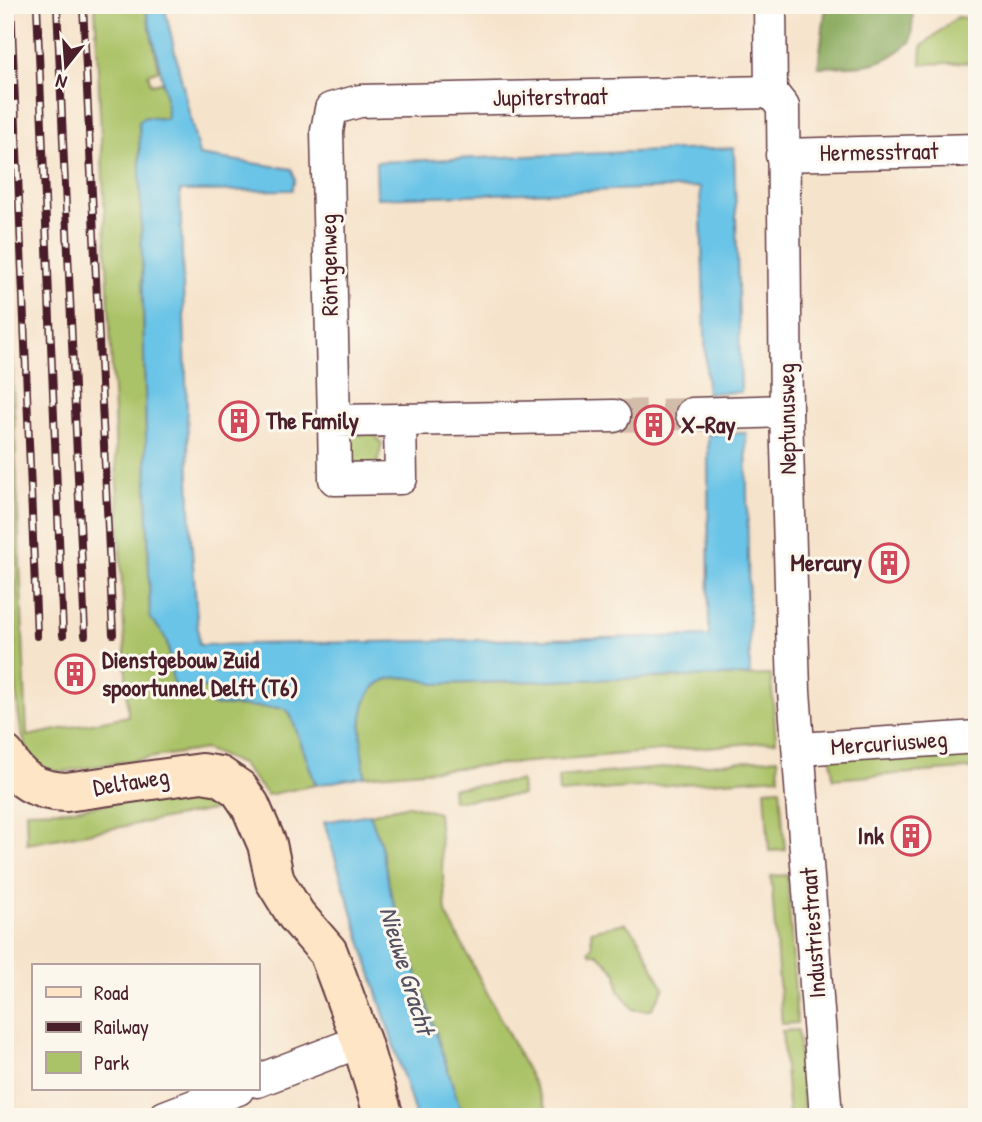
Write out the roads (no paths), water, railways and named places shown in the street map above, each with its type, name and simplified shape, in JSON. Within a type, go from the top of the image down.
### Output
[{"type":"street","points":[[770,5],[771,92]]},
{"type":"street","name":"Jupiterstraat","points":[[331,109],[360,101],[771,92]]},
{"type":"street","name":"Neptunusweg","points":[[771,92],[783,107],[786,411],[794,691],[800,749]]},
{"type":"street","name":"Röntgenweg","points":[[331,109],[327,131],[335,479],[401,478],[400,420]]},
{"type":"street","name":"Hermesstraat","points":[[782,155],[977,150]]},
{"type":"street","points":[[692,414],[786,411]]},
{"type":"street","points":[[334,421],[614,416]]},
{"type":"street","name":"Mercuriusweg","points":[[800,749],[977,737]]},
{"type":"street","name":"Industriestraat","points":[[800,749],[826,1117]]},
{"type":"street","name":"Deltaweg","points":[[10,776],[49,792],[66,792],[202,773],[220,776],[239,789],[267,844],[275,881],[296,915],[328,952],[361,1041]]},
{"type":"street","points":[[259,1080],[361,1041],[384,1117]]},
{"type":"street","points":[[165,1117],[235,1090]]},
{"type":"water","points":[[145,5],[164,5],[199,155],[292,169],[295,179],[292,190],[180,191],[191,536],[199,645],[709,636],[708,434],[746,433],[750,675],[435,684],[409,678],[389,679],[376,686],[367,698],[362,715],[365,776],[316,785],[290,713],[284,708],[210,705],[210,688],[176,688],[165,638],[150,619],[139,122],[144,117],[166,119],[167,111]]},
{"type":"water","points":[[734,148],[741,392],[707,393],[700,187],[377,198],[376,162]]},
{"type":"water","name":"Nieuwe Gracht","points":[[370,814],[380,842],[391,894],[463,1117],[416,1117],[324,822]]},
{"type":"tunnel","points":[[614,416],[692,414]]},
{"type":"railway","points":[[11,5],[37,636]]},
{"type":"railway","points":[[37,5],[63,635]]},
{"type":"railway","points":[[57,5],[85,635]]},
{"type":"railway","points":[[83,5],[113,634]]},
{"type":"place","name":"The Family","points":[[239,421]]},
{"type":"place","name":"X-Ray","points":[[654,425]]},
{"type":"place","name":"Mercury","points":[[889,563]]},
{"type":"place","name":"Dienstgebouw Zuid spoortunnel Delft (T6)","points":[[75,674]]},
{"type":"place","name":"Ink","points":[[911,836]]}]
